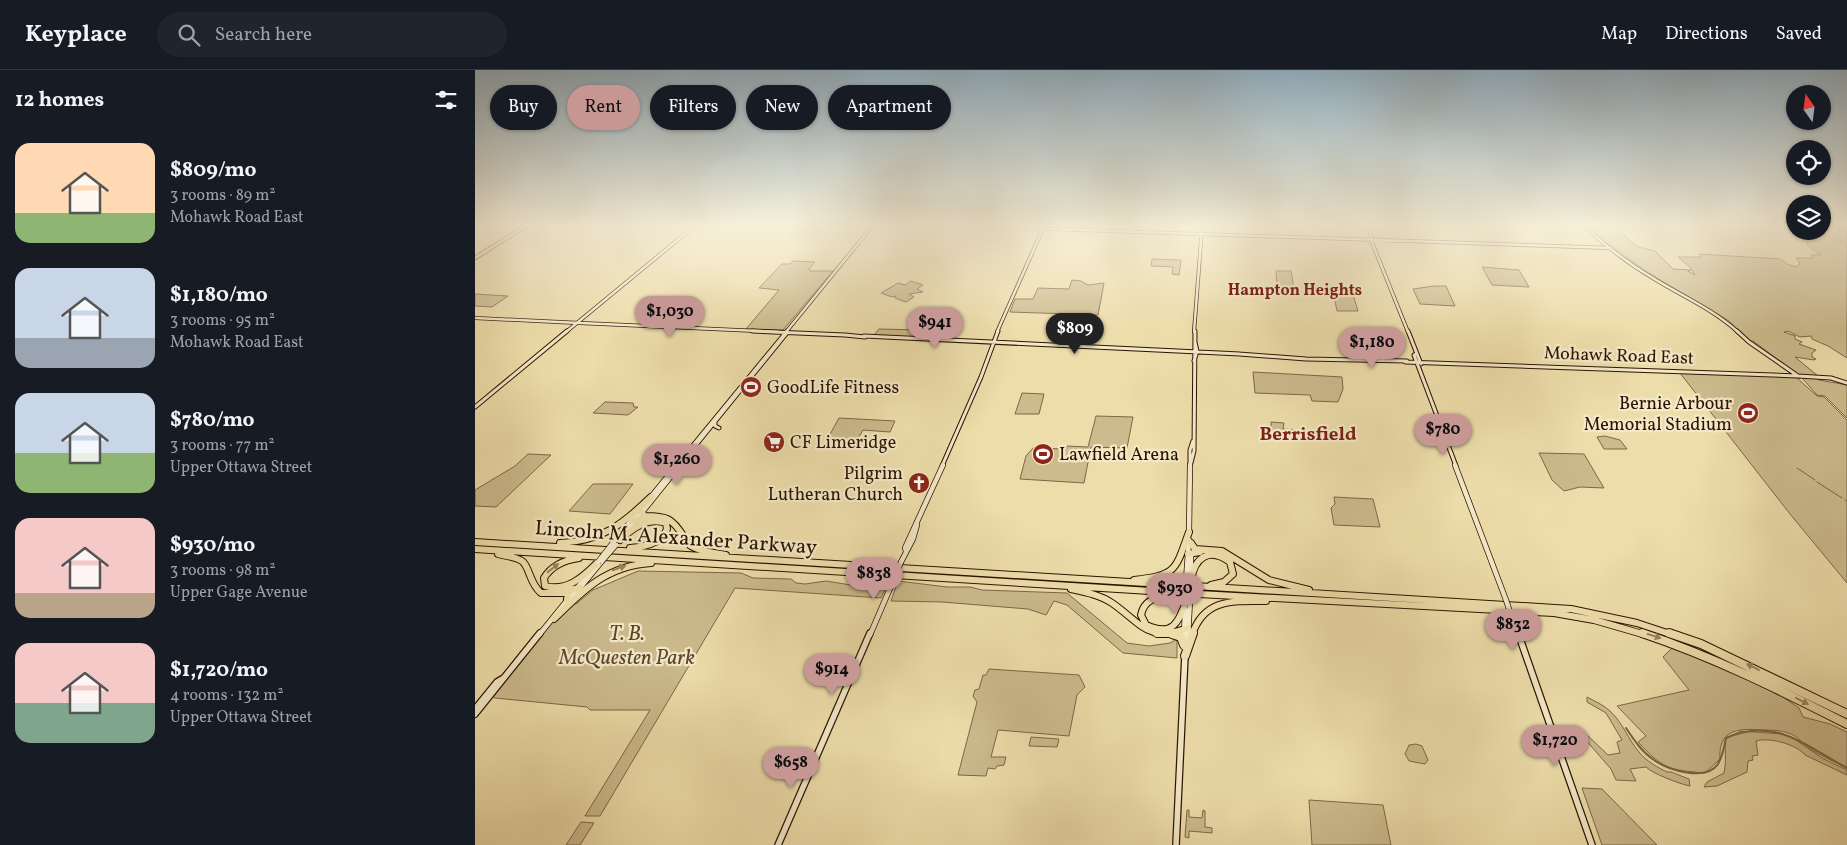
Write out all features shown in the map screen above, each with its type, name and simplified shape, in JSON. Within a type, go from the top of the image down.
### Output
[{"type":"highway","points":[[475,542],[567,543],[589,540],[607,534],[623,524],[653,496]]},
{"type":"highway","points":[[642,513],[645,516],[666,518],[676,524],[685,540],[693,548],[737,558]]},
{"type":"highway","points":[[634,520],[666,518]]},
{"type":"highway","points":[[603,549],[648,546],[664,536],[667,525],[660,521],[646,522],[633,529],[616,543]]},
{"type":"highway","points":[[1190,538],[1195,549],[1215,550],[1228,554],[1261,576],[1280,584],[1328,594]]},
{"type":"highway","points":[[1050,582],[1057,577],[1142,580],[1159,577],[1177,566],[1190,538]]},
{"type":"highway","name":"Lincoln M. Alexander Parkway","points":[[475,542],[737,558],[1199,594],[1554,613],[1604,622],[1668,640],[1845,718]]},
{"type":"highway","points":[[477,549],[512,556],[521,560],[526,565],[536,589],[544,593],[566,593],[567,599]]},
{"type":"highway","name":"Lincoln M. Alexander Parkway","points":[[477,549],[1050,582],[1166,585],[1539,605],[1604,615],[1653,628],[1701,644],[1845,718]]},
{"type":"highway","points":[[1189,554],[1215,550]]},
{"type":"highway","points":[[1166,585],[1220,584],[1231,577],[1232,566],[1221,556],[1206,556],[1195,564],[1188,580]]},
{"type":"highway","points":[[600,562],[569,585],[553,588],[544,584],[543,580],[547,572],[565,561],[578,558],[616,557]]},
{"type":"highway","points":[[554,620],[591,583],[605,574],[626,566],[649,563],[753,566]]},
{"type":"highway","points":[[1050,582],[1101,597],[1143,629],[1152,634],[1172,634],[1181,637],[1185,646]]},
{"type":"highway","points":[[536,589],[553,592],[577,589]]},
{"type":"highway","points":[[1188,601],[1182,616],[1172,627],[1161,630],[1152,628],[1143,620],[1141,611],[1149,600],[1159,597],[1199,594]]},
{"type":"highway","points":[[1185,656],[1199,618],[1216,604],[1244,601],[1333,601]]},
{"type":"highway","points":[[1172,634],[1186,629]]},
{"type":"main road","points":[[475,407],[653,260]]},
{"type":"main road","points":[[616,543],[642,513],[667,476],[845,260]]},
{"type":"main road","points":[[778,845],[905,551],[913,538],[1029,260]]},
{"type":"main road","points":[[1175,845],[1188,601],[1191,463],[1194,451],[1194,361],[1200,260]]},
{"type":"main road","points":[[1380,260],[1510,612],[1592,845]]},
{"type":"main road","points":[[1628,260],[1659,282],[1725,320],[1749,342],[1798,376]]},
{"type":"main road","name":"Mohawk Road East","points":[[475,318],[1177,350],[1301,358],[1798,376],[1819,377],[1847,383]]},
{"type":"main road","points":[[543,630],[554,620],[653,496],[677,471],[785,333]]},
{"type":"main road","points":[[715,423],[715,426],[719,428]]},
{"type":"main road","points":[[687,458],[692,446]]},
{"type":"main road","points":[[667,476],[677,471]]},
{"type":"main road","points":[[475,714],[577,589]]},
{"type":"main road","points":[[475,709],[497,682],[502,679]]},
{"type":"green space","points":[[1152,260],[1181,260],[1179,275],[1172,274],[1173,267],[1151,266]]},
{"type":"green space","points":[[1631,260],[1664,260],[1673,269],[1691,270],[1688,271],[1695,275],[1691,268],[1682,260],[1782,260],[1797,267],[1800,263],[1798,260],[1847,260],[1847,358],[1812,339],[1811,336],[1800,337],[1788,331],[1784,332],[1795,336],[1795,339],[1802,342],[1799,344],[1816,350],[1812,353],[1812,357],[1816,359],[1814,360],[1795,357],[1818,376],[1813,376],[1819,380],[1847,385],[1847,418],[1825,396],[1817,395],[1803,379],[1804,376],[1797,374],[1753,341],[1750,341],[1729,321]]},
{"type":"green space","points":[[793,261],[815,262],[809,269],[810,271],[833,271],[783,330],[746,329],[779,290],[759,288],[782,264],[790,264]]},
{"type":"green space","points":[[1482,267],[1519,270],[1529,287],[1492,285]]},
{"type":"green space","points":[[1276,271],[1291,271],[1294,289],[1277,288]]},
{"type":"green space","points":[[1072,280],[1081,281],[1088,285],[1104,283],[1098,315],[1010,312],[1015,299],[1033,299],[1038,288],[1069,289]]},
{"type":"green space","points":[[911,281],[923,285],[917,289],[923,292],[909,294],[914,297],[906,302],[895,298],[896,296],[892,297],[881,293],[898,283],[905,285]]},
{"type":"green space","points":[[1446,286],[1455,306],[1420,304],[1413,289]]},
{"type":"green space","points":[[1352,291],[1358,311],[1337,311],[1333,292]]},
{"type":"green space","points":[[475,294],[508,296],[492,307],[475,306]]},
{"type":"green space","points":[[879,329],[920,330],[916,337],[874,335]]},
{"type":"green space","points":[[1253,372],[1342,377],[1343,389],[1338,402],[1312,401],[1310,395],[1255,393]]},
{"type":"green space","points":[[1680,373],[1796,377],[1817,396],[1824,397],[1847,420],[1847,583],[1790,514]]},
{"type":"green space","points":[[1022,393],[1044,394],[1039,414],[1015,414]]},
{"type":"green space","points":[[605,402],[633,403],[634,407],[638,407],[628,415],[593,413]]},
{"type":"green space","points":[[1096,416],[1133,417],[1127,448],[1091,447],[1084,483],[1020,479],[1026,456],[1033,448],[1066,449],[1067,446],[1088,447]]},
{"type":"green space","points":[[839,418],[895,421],[890,432],[863,430],[854,445],[837,444],[828,438]]},
{"type":"green space","points":[[1271,422],[1284,423],[1283,429],[1301,430],[1301,441],[1271,439]]},
{"type":"green space","points":[[1605,436],[1620,440],[1627,449],[1604,449],[1597,437]]},
{"type":"green space","points":[[1539,453],[1584,454],[1604,488],[1580,487],[1564,491],[1552,480]]},
{"type":"green space","points":[[528,454],[551,455],[496,507],[475,506],[475,490],[515,466]]},
{"type":"green space","points":[[593,484],[633,484],[610,514],[569,511]]},
{"type":"green space","points":[[1334,497],[1373,499],[1380,527],[1334,525],[1331,508],[1335,504]]},
{"type":"green space","name":"T. B. McQuesten Park","points":[[638,571],[741,573],[753,578],[791,579],[796,583],[805,584],[826,581],[851,585],[888,583],[881,598],[735,588],[600,816],[585,816],[650,710],[590,710],[587,707],[493,697],[550,625],[572,603],[576,604],[593,590]]},
{"type":"green space","points":[[898,581],[947,587],[970,587],[982,590],[1067,593],[1127,643],[1149,646],[1170,643],[1177,639],[1177,658],[1123,653],[1067,605],[1054,601],[1046,615],[1028,609],[942,602],[891,601]]},
{"type":"green space","points":[[1673,647],[1716,664],[1783,697],[1799,708],[1803,717],[1830,724],[1847,732],[1847,768],[1813,751],[1791,734],[1753,729],[1737,731],[1726,737],[1720,749],[1720,759],[1705,773],[1683,771],[1661,763],[1638,742],[1646,736],[1617,706],[1689,690],[1663,657]]},
{"type":"green space","points":[[989,669],[1079,675],[1085,687],[1077,695],[1069,736],[998,730],[991,757],[1006,757],[1004,765],[997,766],[995,769],[988,768],[986,776],[958,775],[977,702],[973,696],[975,690],[979,689],[983,675],[986,675]]},
{"type":"green space","points":[[1587,697],[1605,707],[1615,716],[1635,747],[1645,758],[1667,772],[1689,779],[1690,786],[1654,773],[1646,767],[1630,769],[1636,781],[1616,780],[1611,769],[1584,738],[1586,734],[1608,755],[1620,753],[1617,742],[1622,740],[1606,713],[1587,702]]},
{"type":"green space","points":[[1741,731],[1783,734],[1793,738],[1822,758],[1847,770],[1847,775],[1805,755],[1789,745],[1761,740],[1756,741],[1758,755],[1752,756],[1753,760],[1748,761],[1747,772],[1717,786],[1704,787],[1707,782],[1724,773],[1726,738]]},
{"type":"green space","points":[[1031,737],[1059,739],[1057,747],[1029,746]]},
{"type":"green space","points":[[1416,744],[1422,746],[1428,760],[1425,764],[1409,761],[1405,754],[1409,745]]},
{"type":"green space","points":[[1582,788],[1602,789],[1657,845],[1602,845]]},
{"type":"green space","points":[[1309,800],[1383,805],[1391,845],[1312,845]]},
{"type":"green space","points":[[1187,810],[1189,810],[1189,817],[1202,818],[1203,810],[1205,811],[1205,827],[1212,828],[1212,833],[1189,831],[1189,838],[1185,837]]},
{"type":"green space","points":[[581,822],[594,823],[580,845],[566,845]]},
{"type":"waterway","points":[[1797,468],[1815,480]]},
{"type":"waterway","points":[[1817,482],[1842,498]]},
{"type":"waterway","points":[[1626,728],[1642,750],[1654,760],[1668,767],[1687,772],[1705,772],[1712,769],[1720,761],[1726,738],[1743,732],[1759,730],[1789,736],[1847,768]]},
{"type":"place","name":"GoodLife Fitness","points":[[751,387]]},
{"type":"place","name":"Bernie Arbour Memorial Stadium","points":[[1748,413]]},
{"type":"place","name":"CF Limeridge","points":[[774,442]]},
{"type":"place","name":"Lawfield Arena","points":[[1043,454]]},
{"type":"place","name":"Pilgrim Lutheran Church","points":[[919,483]]},
{"type":"district","name":"Hampton Heights","points":[[1295,289]]},
{"type":"district","name":"Berrisfield","points":[[1308,433]]}]
